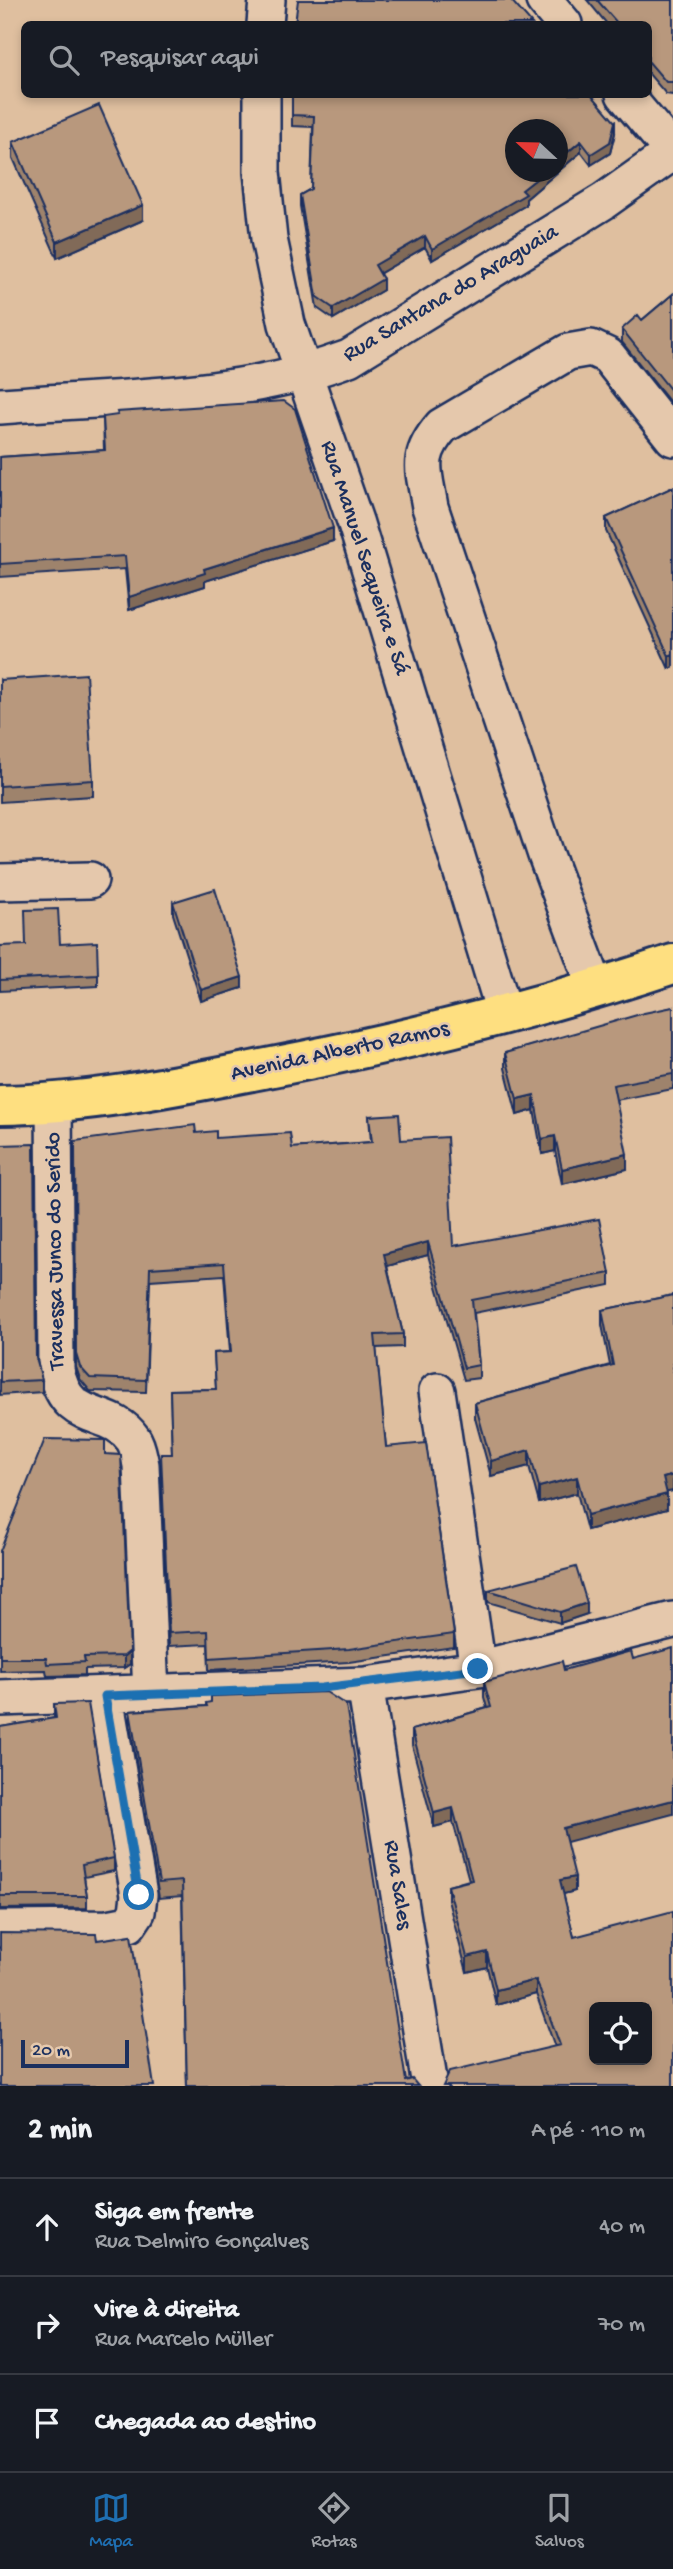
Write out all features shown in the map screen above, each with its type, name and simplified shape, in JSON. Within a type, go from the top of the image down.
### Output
[{"type":"main road","name":"Avenida Alberto Ramos","points":[[0,1105],[184,1085],[329,1056],[505,1015],[673,964]]},
{"type":"street","points":[[265,21],[267,0]]},
{"type":"street","points":[[544,0],[562,21]]},
{"type":"street","name":"Rua Manuel Sequeira e Sá","points":[[262,98],[262,172],[269,239],[287,324],[356,524],[505,1015]]},
{"type":"street","points":[[627,98],[673,152]]},
{"type":"street","name":"Rua Santana do Araguaia","points":[[0,407],[217,389],[303,375],[349,358],[604,201],[673,152]]},
{"type":"street","points":[[596,989],[546,855],[434,520],[423,463],[426,444],[442,426],[568,352],[591,348],[608,356],[673,438]]},
{"type":"street","points":[[0,882],[90,880]]},
{"type":"street","name":"Travessa Junco do Serido","points":[[54,1101],[55,1370],[66,1399],[124,1429],[135,1440],[141,1465],[151,1694]]},
{"type":"street","points":[[438,1391],[478,1669]]},
{"type":"street","points":[[0,1698],[365,1685],[478,1669],[673,1620]]},
{"type":"street","name":"Rua Sales","points":[[365,1685],[429,2086]]},
{"type":"street","points":[[0,1929],[108,1928],[129,1924],[137,1912],[139,1895],[105,1696]]},
{"type":"building","points":[[298,0],[511,0],[529,21],[295,21]]},
{"type":"building","points":[[597,0],[673,0],[673,82],[666,82],[652,66],[652,21],[615,21]]},
{"type":"building","points":[[292,98],[594,98],[615,122],[610,142],[591,154],[581,141],[568,152],[568,119],[505,119],[505,182],[532,182],[522,190],[526,194],[432,249],[425,236],[375,265],[383,279],[333,308],[317,297],[300,195],[311,189],[314,116],[292,115]]},
{"type":"building","points":[[99,105],[143,205],[57,242],[13,142]]},
{"type":"building","points":[[673,294],[673,393],[622,329],[638,315],[642,320]]},
{"type":"building","points":[[284,401],[295,409],[333,528],[204,569],[205,573],[129,597],[125,556],[0,564],[0,457],[105,450],[103,417],[118,415],[117,412]]},
{"type":"building","points":[[673,487],[673,654],[669,656],[606,518]]},
{"type":"building","points":[[86,674],[93,780],[0,786],[0,680]]},
{"type":"building","points":[[215,889],[242,977],[201,990],[173,902]]},
{"type":"building","points":[[58,909],[60,944],[97,942],[98,975],[0,980],[0,946],[26,945],[25,910]]},
{"type":"building","points":[[673,1007],[673,1074],[613,1085],[627,1154],[562,1169],[555,1136],[542,1139],[534,1095],[517,1099],[505,1053]]},
{"type":"building","points":[[399,1114],[401,1140],[447,1137],[453,1246],[599,1219],[610,1273],[472,1300],[479,1365],[464,1368],[428,1242],[384,1254],[403,1334],[375,1335],[386,1447],[426,1443],[454,1634],[349,1649],[209,1658],[208,1631],[169,1633],[161,1454],[172,1454],[170,1390],[216,1389],[214,1353],[231,1352],[224,1263],[150,1268],[146,1380],[90,1378],[80,1367],[76,1354],[75,1141],[195,1125],[196,1133],[216,1131],[216,1138],[290,1133],[292,1148],[372,1142],[369,1116]]},
{"type":"building","points":[[34,1144],[36,1358],[42,1380],[0,1382],[0,1145]]},
{"type":"building","points":[[673,1295],[673,1475],[663,1478],[667,1494],[587,1515],[577,1477],[539,1487],[529,1450],[491,1461],[475,1403],[613,1365],[602,1310]]},
{"type":"building","points":[[45,1439],[105,1440],[105,1454],[121,1455],[130,1651],[124,1656],[84,1657],[85,1662],[47,1664],[46,1658],[0,1658],[0,1551]]},
{"type":"building","points":[[576,1567],[587,1603],[560,1612],[488,1590]]},
{"type":"building","points":[[673,1648],[673,1800],[563,1828],[575,1877],[560,1880],[574,1937],[673,1911],[673,2086],[443,2086],[450,2071],[560,2045],[536,1980],[496,1990],[487,1952],[467,1957],[448,1886],[472,1880],[453,1808],[434,1813],[412,1730],[491,1707],[484,1682],[562,1661],[564,1670],[631,1651],[633,1659]]},
{"type":"building","points":[[326,1692],[346,1705],[406,2081],[412,2079],[418,2086],[187,2086],[182,1881],[159,1883],[130,1711],[207,1706],[206,1703],[211,1702],[211,1696]]},
{"type":"building","points":[[88,1703],[114,1858],[82,1865],[87,1896],[0,1896],[0,1727],[56,1718],[54,1704]]},
{"type":"building","points":[[0,1933],[96,1934],[97,1940],[131,1935],[154,2086],[0,2086]]},
{"type":"route","points":[[139,1895],[105,1696],[365,1685],[478,1669]]}]
